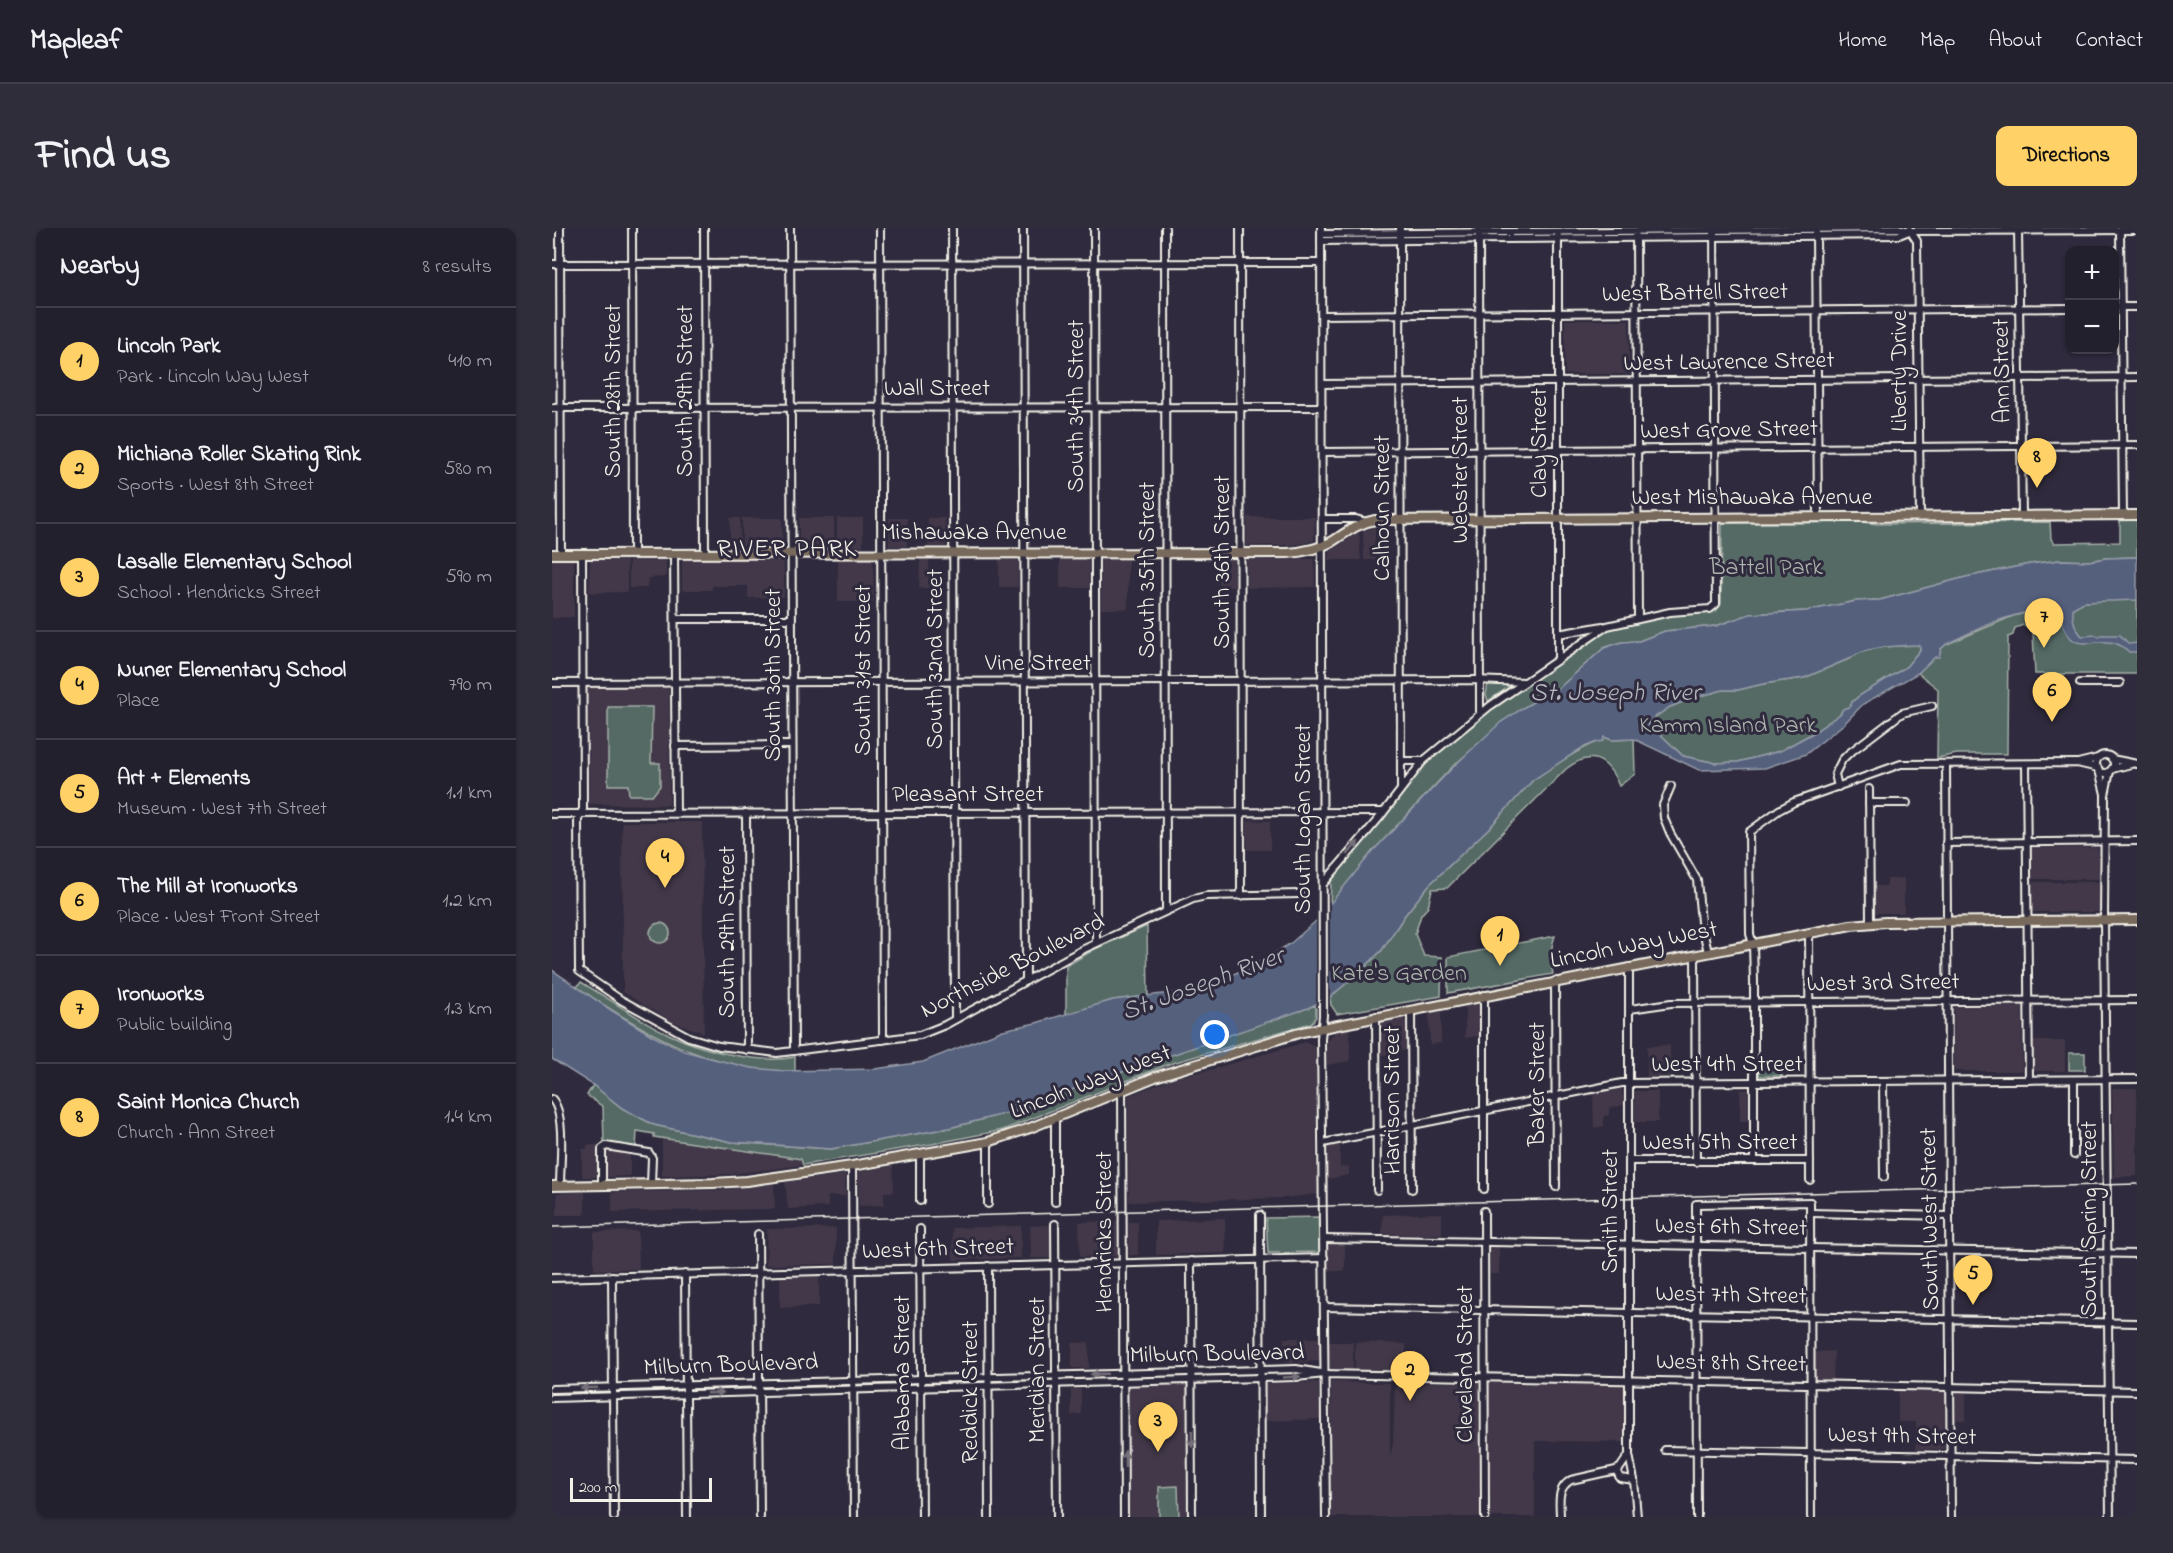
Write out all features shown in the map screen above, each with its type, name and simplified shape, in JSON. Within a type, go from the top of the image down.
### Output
[{"type":"main road","name":"West Mishawaka Avenue","points":[[1322,546],[1351,528],[1367,522],[1402,520],[2137,514]]},
{"type":"main road","name":"Mishawaka Avenue","points":[[552,554],[1297,552],[1322,546]]},
{"type":"main road","name":"Lincoln Way West","points":[[556,1186],[747,1181],[852,1166],[988,1142],[1175,1070],[1322,1027],[1809,933],[1870,923],[2137,920]]},
{"type":"street","points":[[560,228],[561,554]]},
{"type":"street","name":"South 28th Street","points":[[632,228],[633,554]]},
{"type":"street","name":"South 29th Street","points":[[704,228],[705,553]]},
{"type":"street","name":"South 30th Street","points":[[789,228],[794,1050]]},
{"type":"street","name":"South 31st Street","points":[[880,228],[883,1040]]},
{"type":"street","name":"South 32nd Street","points":[[952,228],[955,1019]]},
{"type":"street","points":[[1023,228],[1026,981]]},
{"type":"street","name":"South 34th Street","points":[[1094,228],[1096,943]]},
{"type":"street","name":"South 35th Street","points":[[1165,228],[1166,911]]},
{"type":"street","name":"South 36th Street","points":[[1240,228],[1242,896]]},
{"type":"street","points":[[1321,235],[1816,231],[1898,228],[1909,230],[2137,230]]},
{"type":"street","name":"Ann Street","points":[[2018,229],[2022,515]]},
{"type":"street","name":"Liberty Drive","points":[[1909,230],[1917,241],[1920,517]]},
{"type":"street","points":[[2118,300],[2120,230]]},
{"type":"street","points":[[1816,231],[1818,517]]},
{"type":"street","points":[[1558,634],[1677,611],[1710,609],[1716,604],[1714,232]]},
{"type":"street","name":"Clay Street","points":[[1557,233],[1558,658]]},
{"type":"street","points":[[1636,233],[1638,619]]},
{"type":"street","name":"Calhoun Street","points":[[1400,234],[1401,789]]},
{"type":"street","name":"Webster Street","points":[[1479,234],[1480,713]]},
{"type":"street","name":"South Logan Street","points":[[1321,235],[1322,1027],[1326,1517]]},
{"type":"street","points":[[552,264],[1321,263]]},
{"type":"street","points":[[2119,307],[2137,307]]},
{"type":"street","name":"West Battell Street","points":[[1322,315],[2065,308]]},
{"type":"street","points":[[2119,324],[2122,377],[2123,514]]},
{"type":"street","name":"West Lawrence Street","points":[[1322,384],[2137,377]]},
{"type":"street","name":"Wall Street","points":[[552,408],[1322,406]]},
{"type":"street","name":"West Grove Street","points":[[1322,452],[2137,445]]},
{"type":"street","name":"West Mishawaka Avenue","points":[[1322,519],[1356,519],[1367,522]]},
{"type":"street","points":[[674,553],[676,813]]},
{"type":"street","points":[[581,813],[583,809],[582,554]]},
{"type":"street","points":[[675,619],[791,619]]},
{"type":"street","points":[[1323,885],[1423,761],[1480,713],[1607,626]]},
{"type":"street","name":"Vine Street","points":[[552,683],[1524,682]]},
{"type":"street","points":[[2080,683],[2120,682]]},
{"type":"street","points":[[1838,787],[1835,774],[1848,754],[1902,713],[1932,706]]},
{"type":"street","points":[[675,746],[792,745]]},
{"type":"street","points":[[1754,1161],[1754,1003],[1753,944],[1750,934],[1749,832],[1786,806],[1901,764],[2077,763],[2107,755],[2112,759],[2134,764]]},
{"type":"street","points":[[2098,758],[2098,769],[2105,795]]},
{"type":"street","points":[[2105,795],[2114,764],[2112,759]]},
{"type":"street","points":[[1401,761],[1423,761]]},
{"type":"street","points":[[2077,763],[2106,772],[2134,764]]},
{"type":"street","points":[[2026,764],[2029,1080]]},
{"type":"street","name":"South West Street","points":[[1946,765],[1951,1517]]},
{"type":"street","points":[[1671,786],[1665,799],[1664,818],[1697,880],[1701,922],[1708,952]]},
{"type":"street","points":[[1869,789],[1870,923]]},
{"type":"street","name":"South Spring Street","points":[[2105,795],[2104,921],[2110,1517]]},
{"type":"street","points":[[1869,803],[1907,803]]},
{"type":"street","name":"Pleasant Street","points":[[552,814],[1383,812]]},
{"type":"street","name":"Northside Boulevard","points":[[581,813],[578,819],[579,971],[621,1000],[675,1031],[703,1042],[747,1050],[777,1053],[920,1035],[955,1019],[1096,943],[1202,897],[1299,894]]},
{"type":"street","name":"South 29th Street","points":[[746,813],[747,1050]]},
{"type":"street","points":[[1946,843],[2137,841]]},
{"type":"street","points":[[1809,933],[1810,1180]]},
{"type":"street","points":[[1695,955],[1696,1162]]},
{"type":"street","name":"Smith Street","points":[[1629,967],[1629,1455],[1634,1480],[1636,1517]]},
{"type":"street","name":"Baker Street","points":[[1556,981],[1557,1187]]},
{"type":"street","points":[[1484,995],[1484,1190]]},
{"type":"street","name":"West 3rd Street","points":[[1630,1009],[1671,1003],[2137,1000]]},
{"type":"street","name":"Harrison Street","points":[[1411,1010],[1412,1190]]},
{"type":"street","points":[[1376,1016],[1377,1190]]},
{"type":"street","name":"West 4th Street","points":[[1323,1143],[1630,1083],[2137,1079]]},
{"type":"street","points":[[2074,1080],[2074,1155]]},
{"type":"street","points":[[1883,1082],[1884,1177]]},
{"type":"street","name":"Hendricks Street","points":[[1122,1090],[1124,1517]]},
{"type":"street","points":[[552,1099],[556,1103],[560,1117],[556,1186]]},
{"type":"street","points":[[1055,1117],[1055,1202]]},
{"type":"street","points":[[988,1142],[988,1204]]},
{"type":"street","points":[[602,1185],[602,1149],[606,1146],[649,1153],[652,1158],[651,1184]]},
{"type":"street","points":[[920,1154],[920,1201]]},
{"type":"street","name":"West 5th Street","points":[[1630,1161],[1810,1161]]},
{"type":"street","points":[[852,1166],[854,1517]]},
{"type":"street","points":[[1697,1517],[1696,1204],[1810,1202],[1811,1517]]},
{"type":"street","name":"Cleveland Street","points":[[1484,1211],[1485,1517]]},
{"type":"street","points":[[1810,1213],[1949,1216]]},
{"type":"street","points":[[1260,1215],[1261,1517]]},
{"type":"street","name":"Meridian Street","points":[[1055,1224],[1057,1517]]},
{"type":"street","name":"Alabama Street","points":[[920,1228],[922,1517]]},
{"type":"street","points":[[758,1234],[760,1517]]},
{"type":"street","name":"West 6th Street","points":[[1324,1239],[2137,1254]]},
{"type":"street","name":"West 6th Street","points":[[552,1278],[1324,1258]]},
{"type":"street","points":[[1191,1261],[1192,1517]]},
{"type":"street","name":"Reddick Street","points":[[988,1266],[989,1517]]},
{"type":"street","points":[[685,1274],[687,1517]]},
{"type":"street","points":[[612,1276],[614,1517]]},
{"type":"street","name":"West 7th Street","points":[[1324,1307],[2137,1323]]},
{"type":"street","name":"Milburn Boulevard","points":[[552,1389],[1305,1369],[1325,1374]]},
{"type":"street","name":"Milburn Boulevard","points":[[552,1398],[1261,1378],[1325,1374]]},
{"type":"street","name":"West 8th Street","points":[[1325,1374],[2137,1391]]},
{"type":"street","name":"West 9th Street","points":[[1665,1450],[2137,1460]]},
{"type":"street","points":[[1560,1517],[1559,1495],[1565,1484],[1571,1480],[1616,1470],[1629,1455]]},
{"type":"street","points":[[1616,1470],[1620,1478],[1634,1480]]},
{"type":"shaded area","points":[[1565,320],[1629,320],[1629,374],[1565,374]]},
{"type":"shaded area","points":[[1247,517],[1315,517],[1314,541],[1294,545],[1247,546]]},
{"type":"shaded area","points":[[730,518],[740,518],[740,546],[730,547]]},
{"type":"shaded area","points":[[742,518],[782,518],[782,546],[742,546]]},
{"type":"shaded area","points":[[799,518],[834,518],[834,546],[799,546]]},
{"type":"shaded area","points":[[837,518],[863,518],[863,546],[837,546]]},
{"type":"shaded area","points":[[889,518],[907,518],[907,546],[889,546]]},
{"type":"shaded area","points":[[928,518],[945,518],[946,546],[928,546]]},
{"type":"shaded area","points":[[1375,527],[1375,549],[1379,549],[1379,560],[1364,560],[1363,531]]},
{"type":"shaded area","points":[[1359,532],[1361,560],[1329,560],[1331,550]]},
{"type":"shaded area","points":[[920,558],[929,558],[929,588],[919,588]]},
{"type":"shaded area","points":[[999,558],[1018,558],[1018,587],[999,587]]},
{"type":"shaded area","points":[[1060,558],[1089,559],[1089,588],[1060,588]]},
{"type":"shaded area","points":[[1101,558],[1128,558],[1128,609],[1101,609]]},
{"type":"shaded area","points":[[1224,558],[1235,558],[1235,587],[1219,587],[1219,577],[1224,576]]},
{"type":"shaded area","points":[[1247,558],[1314,559],[1315,587],[1247,588]]},
{"type":"shaded area","points":[[552,559],[574,559],[574,617],[552,618]]},
{"type":"shaded area","points":[[629,559],[666,559],[666,577],[648,578],[647,588],[629,588]]},
{"type":"shaded area","points":[[682,559],[784,560],[784,597],[748,598],[748,586],[712,586],[712,590],[682,590]]},
{"type":"shaded area","points":[[838,559],[873,559],[874,602],[838,602]]},
{"type":"shaded area","points":[[590,560],[627,560],[627,592],[589,593]]},
{"type":"shaded area","points":[[590,686],[669,687],[669,805],[589,804],[588,688]]},
{"type":"shaded area","points":[[1247,820],[1270,821],[1270,850],[1247,850]]},
{"type":"shaded area","points":[[622,822],[702,822],[704,1033],[671,1021],[623,992]]},
{"type":"shaded area","points":[[2032,848],[2098,848],[2099,879],[2032,879]]},
{"type":"shaded area","points":[[1904,878],[1904,913],[1873,913],[1873,886],[1887,886],[1887,879]]},
{"type":"shaded area","points":[[2032,882],[2099,882],[2099,912],[2032,912]]},
{"type":"shaded area","points":[[1479,1003],[1479,1036],[1465,1038],[1465,1006]]},
{"type":"shaded area","points":[[2022,1006],[2022,1071],[1954,1071],[1954,1007]]},
{"type":"shaded area","points":[[1441,1011],[1441,1043],[1430,1045],[1429,1013]]},
{"type":"shaded area","points":[[1403,1018],[1406,1022],[1406,1050],[1380,1056],[1381,1022]]},
{"type":"shaded area","points":[[1350,1029],[1350,1061],[1327,1065],[1327,1042],[1335,1032]]},
{"type":"shaded area","points":[[2033,1041],[2065,1041],[2065,1071],[2034,1071]]},
{"type":"shaded area","points":[[1306,1042],[1315,1047],[1316,1051],[1316,1159],[1319,1194],[1285,1198],[1129,1202],[1128,1096],[1176,1077],[1209,1070]]},
{"type":"shaded area","points":[[1670,1045],[1670,1076],[1647,1077],[1647,1046]]},
{"type":"shaded area","points":[[2112,1088],[2137,1088],[2137,1176],[2114,1177]]},
{"type":"shaded area","points":[[1622,1089],[1624,1105],[1609,1108],[1609,1115],[1604,1116],[1604,1126],[1594,1128],[1593,1094]]},
{"type":"shaded area","points":[[1740,1090],[1748,1090],[1748,1121],[1740,1121]]},
{"type":"shaded area","points":[[1635,1091],[1658,1091],[1658,1122],[1635,1122]]},
{"type":"shaded area","points":[[662,1138],[802,1159],[803,1165],[733,1174],[662,1176]]},
{"type":"shaded area","points":[[1340,1144],[1340,1167],[1349,1167],[1349,1175],[1328,1179],[1328,1147]]},
{"type":"shaded area","points":[[587,1145],[601,1145],[600,1177],[582,1177],[582,1149],[587,1149]]},
{"type":"shaded area","points":[[604,1149],[630,1152],[630,1176],[604,1177]]},
{"type":"shaded area","points":[[893,1165],[894,1192],[884,1192],[884,1205],[859,1206],[858,1172]]},
{"type":"shaded area","points":[[845,1174],[846,1196],[828,1196],[828,1207],[788,1209],[785,1182]]},
{"type":"shaded area","points":[[774,1184],[775,1209],[612,1212],[612,1192],[721,1190]]},
{"type":"shaded area","points":[[585,1192],[585,1215],[557,1215],[557,1193]]},
{"type":"shaded area","points":[[1442,1213],[1442,1235],[1382,1234],[1383,1215]]},
{"type":"shaded area","points":[[1225,1218],[1226,1253],[1156,1255],[1156,1221]]},
{"type":"shaded area","points":[[1117,1221],[1117,1256],[1080,1257],[1079,1222]]},
{"type":"shaded area","points":[[1129,1222],[1138,1222],[1138,1255],[1129,1255]]},
{"type":"shaded area","points":[[1051,1225],[1051,1258],[1031,1258],[1030,1226]]},
{"type":"shaded area","points":[[1021,1226],[1021,1258],[953,1260],[952,1228]]},
{"type":"shaded area","points":[[836,1228],[836,1264],[766,1265],[767,1229]]},
{"type":"shaded area","points":[[638,1231],[639,1269],[594,1270],[594,1232]]},
{"type":"shaded area","points":[[1328,1244],[1345,1244],[1345,1271],[1328,1271]]},
{"type":"shaded area","points":[[1490,1247],[1499,1247],[1499,1274],[1490,1274]]},
{"type":"shaded area","points":[[819,1276],[819,1306],[780,1308],[780,1277]]},
{"type":"shaded area","points":[[1284,1338],[1320,1338],[1320,1361],[1285,1363]]},
{"type":"shaded area","points":[[1089,1342],[1089,1368],[1072,1368],[1072,1343]]},
{"type":"shaded area","points":[[1328,1342],[1353,1342],[1353,1370],[1330,1369]]},
{"type":"shaded area","points":[[1355,1342],[1406,1344],[1406,1371],[1355,1370]]},
{"type":"shaded area","points":[[1834,1351],[1833,1379],[1814,1379],[1814,1352]]},
{"type":"shaded area","points":[[1184,1382],[1188,1386],[1189,1517],[1127,1517],[1127,1387],[1128,1385]]},
{"type":"shaded area","points":[[1318,1382],[1320,1419],[1266,1421],[1266,1384]]},
{"type":"shaded area","points":[[1331,1382],[1390,1383],[1390,1458],[1393,1444],[1395,1382],[1479,1383],[1480,1517],[1330,1517]]},
{"type":"shaded area","points":[[1489,1383],[1622,1385],[1624,1387],[1624,1442],[1535,1441],[1535,1517],[1490,1517]]},
{"type":"shaded area","points":[[1071,1389],[1081,1389],[1081,1414],[1071,1415]]},
{"type":"shaded area","points":[[1898,1391],[1945,1392],[1944,1449],[1916,1449],[1916,1422],[1898,1422]]},
{"type":"shaded area","points":[[1956,1393],[1966,1393],[1966,1420],[1956,1420]]},
{"type":"green space","name":"Battell Park","points":[[2120,517],[2137,519],[2137,557],[2089,561],[2060,560],[2030,564],[1966,577],[1880,600],[1857,601],[1806,611],[1750,614],[1716,626],[1665,631],[1639,641],[1622,642],[1604,648],[1559,688],[1526,706],[1454,765],[1372,852],[1330,906],[1331,881],[1425,765],[1479,718],[1607,630],[1678,614],[1716,611],[1721,604],[1722,523],[2050,522],[2051,539],[2054,543],[2120,542]]},
{"type":"green space","points":[[2137,600],[2137,674],[2035,674],[2033,633],[2030,628],[2023,625],[2015,628],[2013,635],[2008,637],[2007,754],[1957,754],[1937,758],[1938,689],[1918,673],[1945,645],[2013,616],[2059,610],[2084,602]]},
{"type":"green space","name":"Kamm Island Park","points":[[1918,645],[1920,650],[1906,667],[1859,696],[1851,706],[1843,709],[1840,714],[1813,733],[1780,751],[1738,762],[1716,763],[1683,756],[1658,732],[1648,726],[1648,722],[1670,707],[1693,698],[1723,690],[1738,690],[1804,678],[1865,651],[1892,646]]},
{"type":"green space","points":[[1488,683],[1513,684],[1488,701],[1486,695]]},
{"type":"green space","points":[[608,707],[652,707],[651,763],[660,763],[660,786],[653,795],[629,795],[628,785],[608,785]]},
{"type":"green space","name":"Kate's Garden","points":[[1604,737],[1612,740],[1634,739],[1635,774],[1619,786],[1604,763],[1591,758],[1575,763],[1566,769],[1447,888],[1432,889],[1428,907],[1421,915],[1415,934],[1424,956],[1442,957],[1441,996],[1337,1014],[1331,1005],[1330,997],[1382,950],[1405,915],[1429,885],[1491,826],[1533,780],[1555,764]]},
{"type":"green space","points":[[656,923],[664,923],[670,929],[670,937],[664,943],[656,943],[650,937],[650,929]]},
{"type":"green space","points":[[1147,926],[1148,996],[1113,1000],[1066,1015],[1066,966],[1095,949]]},
{"type":"green space","points":[[1555,936],[1551,955],[1553,974],[1448,993],[1448,957]]},
{"type":"green space","points":[[581,982],[674,1037],[694,1045],[739,1056],[767,1059],[795,1057],[795,1071],[764,1070],[735,1065],[679,1047],[602,1004],[577,987]]},
{"type":"green space","points":[[1316,1005],[1316,1017],[1311,1023],[1169,1064],[1003,1130],[803,1165],[801,1159],[654,1137],[654,1134],[637,1131],[636,1148],[604,1145],[603,1107],[587,1095],[593,1085],[622,1108],[654,1125],[732,1142],[831,1149],[949,1128],[1015,1111]]},
{"type":"green space","points":[[2069,1053],[2085,1053],[2085,1070],[2069,1070]]},
{"type":"green space","points":[[1759,1061],[1782,1061],[1782,1076],[1759,1076]]},
{"type":"green space","points":[[1319,1217],[1320,1252],[1268,1253],[1266,1218]]},
{"type":"green space","points":[[1178,1486],[1179,1517],[1159,1517],[1159,1487]]},
{"type":"water","name":"St. Joseph River","points":[[2137,557],[2137,600],[2084,602],[2073,608],[2074,623],[2082,636],[2120,635],[2129,644],[2137,643],[2137,652],[2129,652],[2118,644],[2079,642],[2071,638],[2064,628],[2059,610],[2030,612],[2000,620],[1945,645],[1939,657],[1935,657],[1918,673],[1863,704],[1845,723],[1806,754],[1765,768],[1699,770],[1634,739],[1612,740],[1604,737],[1603,741],[1582,748],[1533,780],[1491,826],[1429,885],[1405,915],[1382,950],[1330,997],[1308,1008],[1015,1111],[949,1128],[831,1149],[732,1142],[654,1125],[622,1108],[593,1085],[552,1059],[552,970],[653,1036],[684,1051],[751,1068],[785,1071],[875,1069],[923,1062],[1003,1030],[1036,1023],[1113,1000],[1187,991],[1236,973],[1291,943],[1316,921],[1372,852],[1454,766],[1501,722],[1559,688],[1604,648],[1622,642],[1639,641],[1665,631],[1716,626],[1750,614],[1806,611],[1857,601],[1880,600],[1966,577],[2030,564]],"holes":[[[1918,645],[1920,647],[1906,667],[1859,696],[1851,706],[1843,709],[1840,714],[1813,733],[1780,751],[1738,762],[1716,763],[1683,756],[1658,732],[1648,726],[1648,722],[1670,707],[1693,698],[1723,690],[1738,690],[1804,678],[1865,651],[1892,646]]]},
{"type":"pier","points":[[1330,901],[1330,1001],[1316,1008],[1316,917]]},
{"type":"railway","points":[[552,1227],[2137,1184]]},
{"type":"place","name":"Saint Monica Church","points":[[2037,488]]},
{"type":"place","name":"Ironworks","points":[[2044,648]]},
{"type":"place","name":"The Mill at Ironworks","points":[[2052,722]]},
{"type":"place","name":"Nuner Elementary School","points":[[665,888]]},
{"type":"place","name":"Lincoln Park","points":[[1500,966]]},
{"type":"place","name":"Art + Elements","points":[[1973,1305]]},
{"type":"place","name":"Michiana Roller Skating Rink","points":[[1410,1401]]},
{"type":"place","name":"Lasalle Elementary School","points":[[1158,1452]]},
{"type":"district","name":"RIVER PARK","points":[[787,550]]}]
